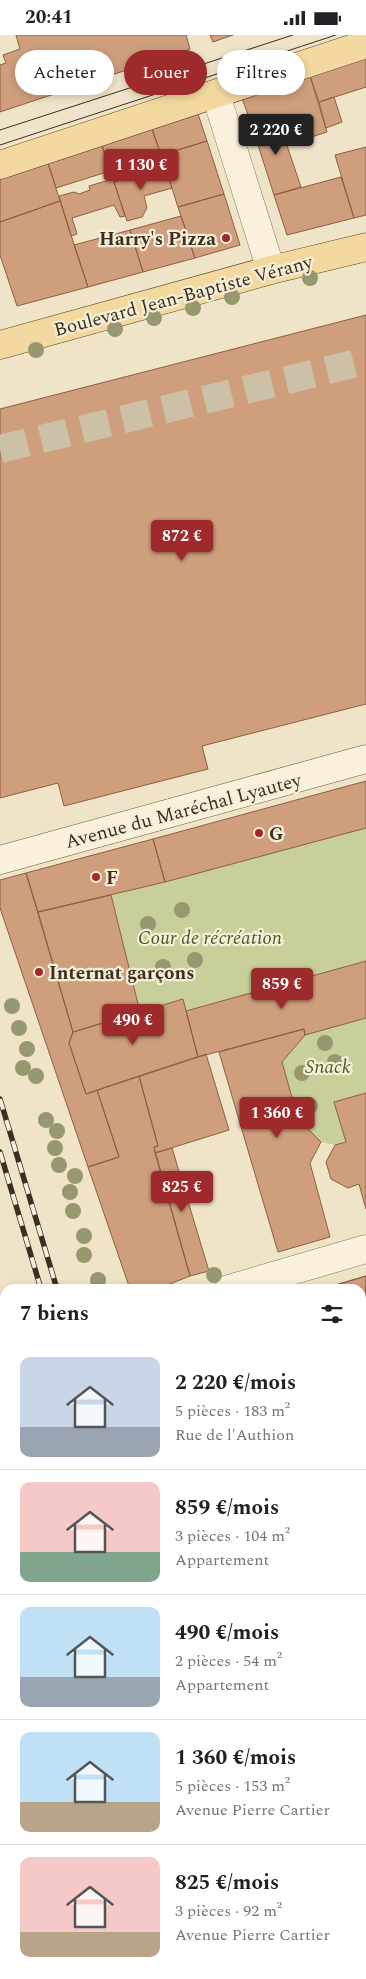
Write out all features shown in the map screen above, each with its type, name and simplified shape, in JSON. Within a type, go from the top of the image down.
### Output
[{"type":"main road","points":[[0,165],[366,44]]},
{"type":"main road","points":[[216,95],[271,270]]},
{"type":"main road","name":"Boulevard Jean-Baptiste Vérany","points":[[0,345],[271,270],[366,247]]},
{"type":"main road","name":"Avenue du Maréchal Lyautey","points":[[0,860],[366,759]]},
{"type":"main road","points":[[246,1284],[366,1249]]},
{"type":"green space","name":"Cour de récréation","points":[[366,828],[366,961],[186,1011],[183,999],[140,1012],[111,895]]},
{"type":"green space","name":"Snack","points":[[366,1018],[366,1093],[346,1142],[335,1145],[321,1142],[298,1119],[282,1062],[305,1035]]},
{"type":"building","points":[[16,35],[186,35],[190,49],[124,50],[124,71],[114,74],[114,50],[17,50],[20,49]]},
{"type":"building","points":[[210,35],[233,35],[213,42]]},
{"type":"building","points":[[15,51],[15,95],[51,95],[0,112],[0,65],[6,63],[3,55]]},
{"type":"building","points":[[366,58],[366,87],[319,102],[310,76]]},
{"type":"building","points":[[310,76],[327,132],[287,145],[277,116],[251,123],[242,98],[251,95],[305,95],[305,78]]},
{"type":"building","points":[[334,97],[342,122],[326,128],[319,102]]},
{"type":"building","points":[[198,114],[207,141],[161,155],[152,129]]},
{"type":"building","points":[[277,116],[301,187],[274,195],[251,123]]},
{"type":"building","points":[[152,129],[161,155],[110,171],[102,145]]},
{"type":"building","points":[[207,141],[224,194],[178,207],[161,155]]},
{"type":"building","points":[[102,145],[110,171],[56,188],[48,163]]},
{"type":"building","points":[[366,147],[366,215],[354,218],[335,155]]},
{"type":"building","points":[[48,163],[60,201],[0,222],[0,178]]},
{"type":"building","points":[[164,166],[172,188],[144,196],[147,208],[142,217],[127,221],[114,182]]},
{"type":"building","points":[[341,177],[354,218],[287,235],[274,195]]},
{"type":"building","points":[[113,179],[125,216],[120,217],[114,205],[72,218],[77,234],[71,236],[59,196],[74,192],[79,194],[90,190],[89,186]]},
{"type":"building","points":[[224,194],[240,245],[195,258],[178,207]]},
{"type":"building","points":[[60,201],[88,287],[17,306],[0,255],[0,222]]},
{"type":"building","points":[[181,216],[195,258],[143,272],[130,230]]},
{"type":"building","points":[[130,230],[143,272],[88,287],[74,245]]},
{"type":"building","points":[[366,315],[366,704],[202,746],[208,769],[64,806],[58,783],[0,798],[0,409]]},
{"type":"building","name":"G","points":[[366,781],[366,828],[165,882],[153,839]]},
{"type":"building","name":"F","points":[[153,839],[165,882],[38,912],[26,873]]},
{"type":"building","name":"Internat garçons","points":[[26,873],[73,1032],[69,1043],[86,1094],[97,1090],[119,1157],[88,1167],[0,908],[0,880]]},
{"type":"building","points":[[111,895],[140,1012],[73,1032],[38,912]]},
{"type":"building","points":[[366,961],[366,1018],[305,1035],[304,1029],[198,1057],[186,1011]]},
{"type":"building","points":[[183,999],[198,1057],[86,1094],[69,1043],[73,1032]]},
{"type":"building","points":[[304,1029],[305,1035],[282,1062],[298,1119],[321,1142],[310,1163],[330,1237],[278,1252],[219,1052]]},
{"type":"building","points":[[206,1054],[229,1130],[155,1153],[154,1147],[158,1146],[139,1076]]},
{"type":"building","points":[[139,1076],[158,1146],[154,1147],[190,1276],[170,1284],[128,1284],[88,1167],[119,1157],[97,1090]]},
{"type":"building","points":[[366,1093],[366,1209],[359,1184],[348,1188],[331,1179],[326,1162],[335,1145],[346,1142],[334,1102]]},
{"type":"building","points":[[172,1148],[209,1271],[190,1276],[155,1153]]},
{"type":"building","points":[[366,1276],[366,1284],[339,1284]]},
{"type":"building","points":[[366,1276],[366,1284],[339,1284]]},
{"type":"tunnel","points":[[0,449],[366,361]]},
{"type":"tram line","points":[[0,130],[293,35]]},
{"type":"tram line","points":[[0,145],[336,35]]},
{"type":"railway","points":[[0,1099],[56,1284]]},
{"type":"railway","points":[[0,1152],[40,1284]]},
{"type":"place","name":"Harry's Pizza","points":[[226,238]]},
{"type":"place","name":"G","points":[[259,833]]},
{"type":"place","name":"F","points":[[96,877]]},
{"type":"place","name":"Internat garçons","points":[[39,972]]}]
